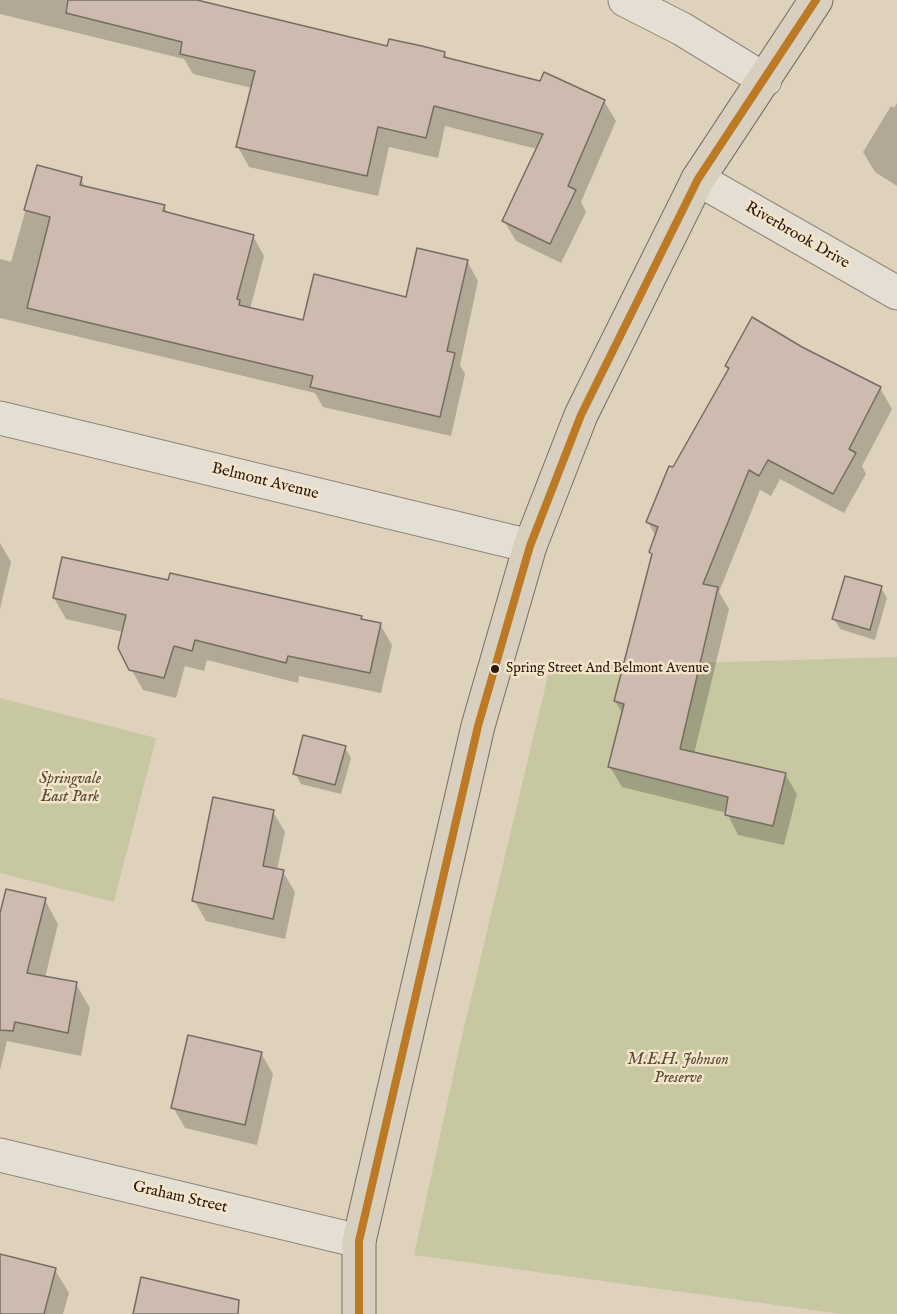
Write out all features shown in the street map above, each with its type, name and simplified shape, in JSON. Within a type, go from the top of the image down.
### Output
[{"type":"main road","points":[[359,1314],[359,1241],[478,726],[530,546],[581,415],[698,179],[816,0]]},
{"type":"street","points":[[625,0],[682,29],[765,80]]},
{"type":"street","name":"Riverbrook Drive","points":[[698,179],[897,293]]},
{"type":"street","name":"Belmont Avenue","points":[[0,418],[530,546]]},
{"type":"street","name":"Graham Street","points":[[0,1155],[359,1241]]},
{"type":"green space","name":"M.E.H. Johnson Preserve","points":[[897,657],[897,1314],[841,1314],[414,1255],[458,1053],[550,667]]},
{"type":"green space","name":"Springvale East Park","points":[[0,698],[156,738],[114,902],[0,873]]},
{"type":"building","points":[[68,0],[197,0],[387,46],[389,39],[422,46],[445,52],[444,57],[540,81],[544,72],[605,100],[568,186],[576,190],[550,244],[502,221],[543,134],[434,106],[426,138],[378,127],[367,176],[236,147],[255,71],[180,54],[182,42],[66,13]]},
{"type":"building","points":[[37,165],[82,177],[80,185],[165,205],[163,211],[254,235],[237,299],[240,300],[239,305],[303,320],[314,274],[406,297],[417,248],[468,260],[447,351],[455,353],[440,417],[310,387],[313,376],[27,308],[50,217],[24,210]]},
{"type":"building","points":[[752,317],[802,347],[881,387],[849,449],[856,453],[833,494],[768,460],[759,476],[749,470],[703,584],[718,587],[680,749],[786,773],[773,826],[725,815],[728,797],[608,767],[624,704],[614,701],[652,554],[649,552],[658,527],[646,522],[669,466],[673,467],[729,368],[725,366]]},
{"type":"building","points":[[62,557],[168,580],[170,573],[362,616],[361,619],[381,623],[370,673],[288,656],[286,663],[195,640],[192,651],[174,646],[164,678],[129,670],[118,648],[126,615],[53,598]]},
{"type":"building","points":[[845,576],[882,586],[870,630],[832,619]]},
{"type":"building","points":[[303,735],[346,746],[335,785],[293,774]]},
{"type":"building","points":[[213,797],[274,810],[263,866],[284,870],[273,919],[192,901]]},
{"type":"building","points":[[6,889],[46,898],[27,973],[77,982],[68,1033],[15,1022],[13,1031],[0,1030],[0,913]]},
{"type":"building","points":[[188,1035],[262,1052],[245,1125],[171,1108]]},
{"type":"building","points":[[0,1254],[56,1268],[44,1314],[0,1314]]},
{"type":"building","points":[[141,1277],[239,1300],[238,1314],[133,1314]]},
{"type":"transit line","points":[[359,1314],[359,1241],[478,726],[530,546],[581,415],[698,179],[816,0]]},
{"type":"place","name":"Spring Street And Belmont Avenue","points":[[495,669]]}]
